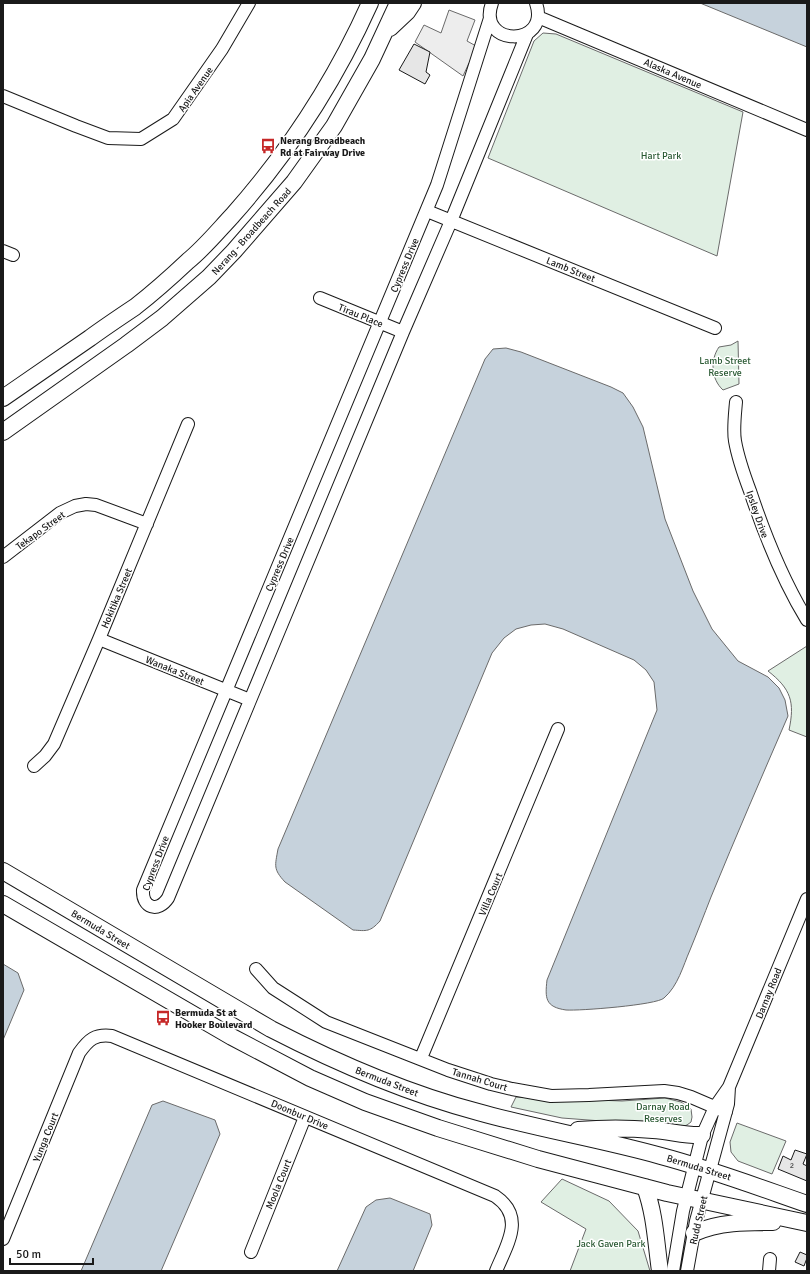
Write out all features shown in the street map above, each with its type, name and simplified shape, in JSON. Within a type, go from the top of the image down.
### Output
[{"type":"main road","points":[[359,27],[363,3]]},
{"type":"main road","points":[[3,398],[135,306],[189,260],[221,228],[253,192],[297,134],[326,89],[370,3]]},
{"type":"main road","name":"Nerang - Broadbeach Road","points":[[3,432],[156,322],[209,277],[234,251],[276,204],[314,156],[334,126],[372,59],[398,3]]},
{"type":"main road","points":[[384,33],[406,12],[413,3]]},
{"type":"main road","name":"Bermuda Street","points":[[3,871],[271,1029],[305,1047],[368,1075],[477,1112],[652,1153],[694,1165],[807,1204]]},
{"type":"main road","points":[[3,904],[238,1041],[339,1091],[394,1113],[538,1159],[702,1201],[804,1222]]},
{"type":"main road","points":[[560,1131],[616,1128],[702,1135]]},
{"type":"main road","points":[[645,1187],[653,1216],[660,1271]]},
{"type":"main road","points":[[694,1233],[706,1228],[733,1223],[804,1222]]},
{"type":"street","name":"Apia Avenue","points":[[3,96],[108,138],[141,139],[173,119],[222,50],[249,3]]},
{"type":"street","name":"Cypress Drive","points":[[492,3],[490,18],[437,185],[427,211],[379,322],[143,890],[143,897],[146,903],[152,907],[164,904],[168,898],[403,332],[451,221],[527,34],[535,25],[538,17]]},
{"type":"street","points":[[536,3],[538,8],[538,17]]},
{"type":"street","name":"Alaska Avenue","points":[[538,17],[807,130]]},
{"type":"street","points":[[490,18],[497,30],[505,35],[514,37],[527,34]]},
{"type":"street","name":"Lamb Street","points":[[427,211],[714,328]]},
{"type":"street","name":"Tirau Place","points":[[320,298],[403,332]]},
{"type":"street","name":"Ipsley Drive","points":[[736,402],[735,440],[761,526],[776,563],[792,596],[807,620]]},
{"type":"street","name":"Hokitika Street","points":[[34,766],[45,756],[54,744],[188,424]]},
{"type":"street","name":"Tekapo Street","points":[[3,557],[60,513],[75,506],[86,504],[96,505],[147,524]]},
{"type":"street","name":"Wanaka Street","points":[[99,639],[250,700]]},
{"type":"street","name":"Villa Court","points":[[421,1058],[558,729]]},
{"type":"street","name":"Darnay Road","points":[[686,1197],[702,1135],[715,1107],[729,1087],[807,899]]},
{"type":"street","name":"Tannah Court","points":[[256,969],[273,988],[326,1022],[421,1058],[448,1070],[512,1090],[551,1096],[664,1091],[691,1097],[726,1112]]},
{"type":"street","name":"Doonbur Drive","points":[[91,1039],[98,1036],[112,1036],[494,1196],[506,1205],[510,1212],[512,1225],[496,1271]]},
{"type":"street","name":"Yunga Court","points":[[3,1238],[79,1053],[84,1045],[91,1039]]},
{"type":"street","name":"Darnay Road","points":[[711,1170],[728,1104],[729,1087]]},
{"type":"street","name":"Moola Court","points":[[251,1252],[305,1117]]},
{"type":"street","name":"Rudd Street","points":[[687,1271],[694,1233],[711,1170]]},
{"type":"street","name":"Rudd Street","points":[[673,1271],[686,1197]]},
{"type":"green space","name":"Hart Park","points":[[543,33],[556,34],[743,112],[717,256],[488,158],[534,41]]},
{"type":"green space","name":"Lamb Street Reserve","points":[[738,341],[739,384],[723,390],[719,386],[714,375],[714,358],[719,347],[731,345]]},
{"type":"green space","points":[[807,646],[807,737],[789,730],[791,720],[791,704],[789,697],[782,684],[768,671]]},
{"type":"green space","name":"Darnay Road Reserves","points":[[516,1097],[622,1101],[665,1098],[681,1102],[691,1109],[692,1117],[691,1122],[681,1127],[562,1118],[511,1107]]},
{"type":"green space","points":[[737,1123],[786,1141],[772,1174],[738,1161],[731,1152],[730,1142]]},
{"type":"green space","name":"Jack Gaven Park","points":[[562,1179],[609,1201],[638,1231],[650,1271],[570,1271],[586,1229],[541,1202]]},
{"type":"shaded area","points":[[700,3],[807,3],[807,47]]},
{"type":"shaded area","points":[[449,10],[475,20],[467,41],[476,46],[475,66],[469,63],[463,76],[415,42],[424,25],[441,33]]},
{"type":"shaded area","points":[[506,348],[521,352],[623,393],[633,407],[643,427],[665,519],[693,591],[712,629],[738,661],[768,677],[779,688],[785,700],[788,716],[720,874],[677,982],[664,998],[658,1001],[617,1007],[566,1010],[554,1007],[548,1001],[546,992],[547,980],[657,710],[654,682],[646,670],[634,660],[563,629],[545,624],[531,625],[516,629],[504,638],[492,653],[380,921],[374,927],[365,930],[353,930],[285,882],[278,874],[276,867],[278,849],[485,359],[493,349]]},
{"type":"shaded area","points":[[3,964],[18,973],[24,990],[3,1040]]},
{"type":"shaded area","points":[[163,1101],[215,1120],[220,1134],[161,1271],[81,1271],[152,1105]]},
{"type":"shaded area","points":[[390,1198],[430,1214],[432,1225],[413,1271],[337,1271],[366,1207],[376,1200]]},
{"type":"building","points":[[414,44],[430,52],[426,72],[430,75],[425,84],[399,70]]},
{"type":"building","points":[[795,1150],[807,1154],[803,1164],[807,1166],[807,1181],[778,1169],[783,1156],[791,1160]]},
{"type":"building","points":[[800,1252],[807,1255],[804,1266],[795,1262]]},
{"type":"place","name":"Nerang Broadbeach Rd at Fairway Drive","points":[[268,146]]},
{"type":"place","name":"Bermuda St at Hooker Boulevard","points":[[163,1018]]}]
